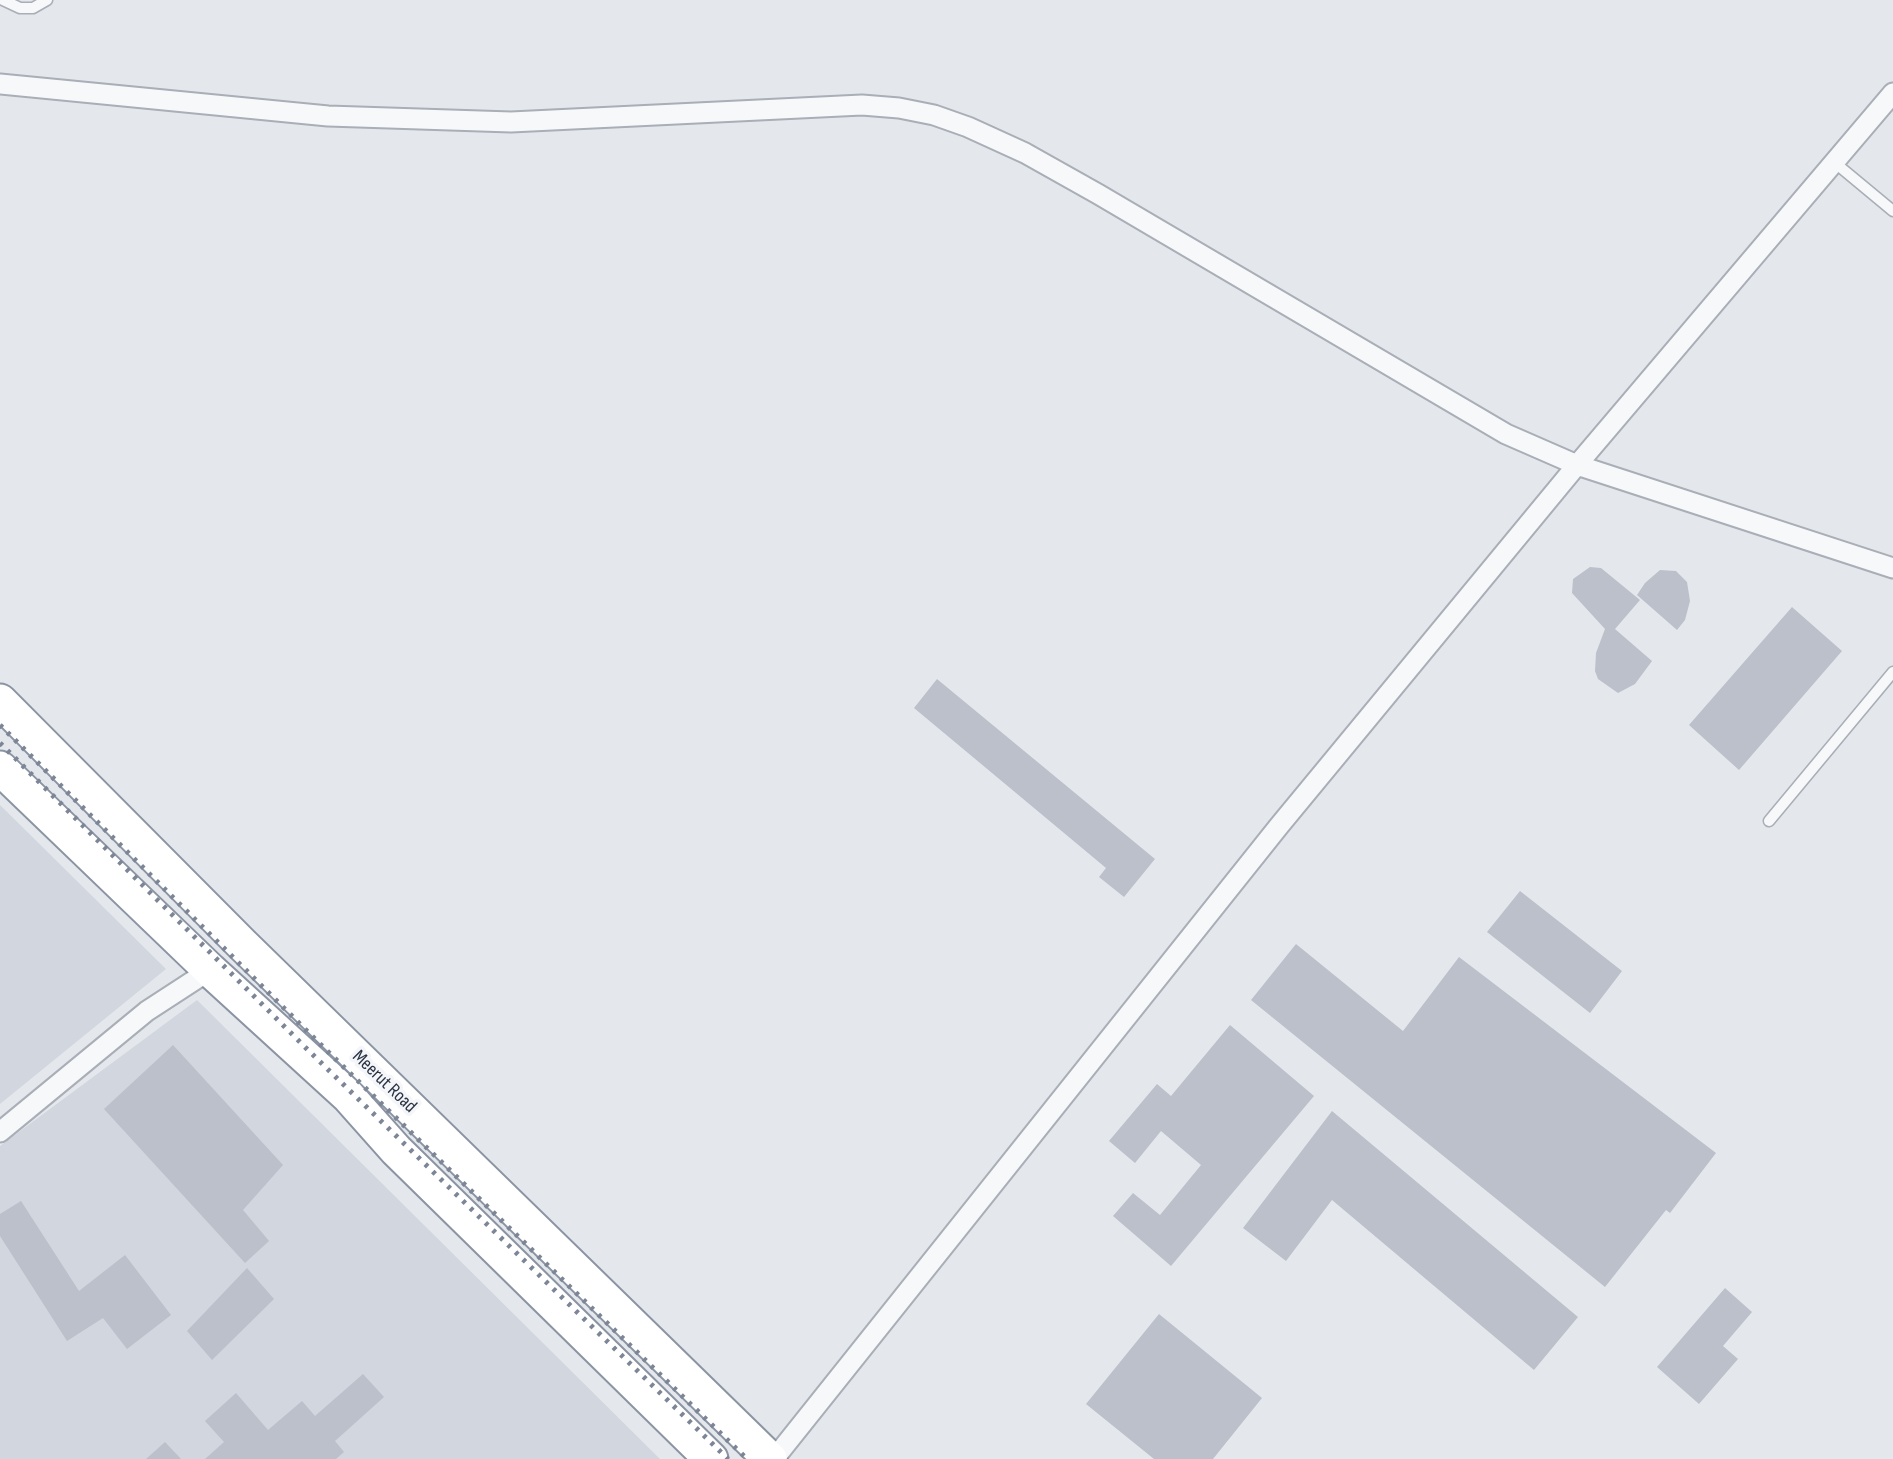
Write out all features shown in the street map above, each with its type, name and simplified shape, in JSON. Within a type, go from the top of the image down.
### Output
[{"type":"highway","name":"Meerut Road","points":[[0,701],[243,944],[772,1459]]},
{"type":"highway","name":"Meerut Road","points":[[0,768],[210,970],[348,1096],[396,1150],[711,1459]]},
{"type":"street","points":[[0,84],[164,102],[380,118],[511,122],[862,105],[899,108],[934,115],[1025,153],[1484,423],[1577,465],[1893,568]]},
{"type":"street","points":[[772,1459],[1279,826],[1577,465],[1893,93]]},
{"type":"street","points":[[0,1132],[147,1011],[210,970]]},
{"type":"lane","points":[[3,0],[20,8],[33,8],[47,0]]},
{"type":"lane","points":[[1834,162],[1893,211]]},
{"type":"lane","points":[[1769,821],[1893,671]]},
{"type":"shaded area","points":[[0,805],[166,969],[0,1104]]},
{"type":"shaded area","points":[[197,1000],[660,1459],[0,1459],[0,1146]]},
{"type":"building","points":[[1590,567],[1601,568],[1640,600],[1615,629],[1652,661],[1635,684],[1618,693],[1598,679],[1595,671],[1596,653],[1605,629],[1572,593],[1573,579]]},
{"type":"building","points":[[1660,570],[1676,571],[1687,582],[1690,601],[1685,620],[1677,630],[1637,595],[1645,583]]},
{"type":"building","points":[[1792,607],[1842,651],[1739,770],[1689,725]]},
{"type":"building","points":[[937,679],[1155,859],[1124,897],[1099,877],[1106,868],[914,708]]},
{"type":"building","points":[[1520,891],[1622,971],[1590,1013],[1487,932]]},
{"type":"building","points":[[1296,944],[1403,1031],[1459,957],[1716,1153],[1670,1213],[1666,1210],[1605,1287],[1251,1000]]},
{"type":"building","points":[[1230,1025],[1314,1096],[1171,1266],[1113,1216],[1133,1193],[1160,1215],[1201,1165],[1161,1131],[1135,1163],[1109,1141],[1157,1084],[1171,1096]]},
{"type":"building","points":[[173,1045],[283,1165],[243,1210],[269,1241],[245,1263],[104,1109]]},
{"type":"building","points":[[1332,1111],[1578,1317],[1534,1370],[1332,1200],[1286,1261],[1243,1228]]},
{"type":"building","points":[[21,1201],[79,1291],[125,1255],[171,1315],[127,1349],[103,1318],[67,1341],[0,1236],[0,1214]]},
{"type":"building","points":[[247,1268],[274,1299],[212,1360],[187,1331]]},
{"type":"building","points":[[1725,1288],[1752,1312],[1723,1346],[1738,1359],[1699,1404],[1657,1367]]},
{"type":"building","points":[[1159,1314],[1262,1398],[1213,1459],[1154,1459],[1086,1404]]},
{"type":"building","points":[[363,1374],[384,1397],[335,1441],[344,1452],[336,1459],[205,1459],[224,1442],[205,1421],[236,1393],[268,1430],[302,1401],[315,1416]]},
{"type":"building","points":[[165,1442],[181,1459],[146,1459]]},
{"type":"railway","points":[[0,725],[317,1041],[747,1459]]},
{"type":"railway","points":[[0,743],[308,1050],[728,1459]]}]
